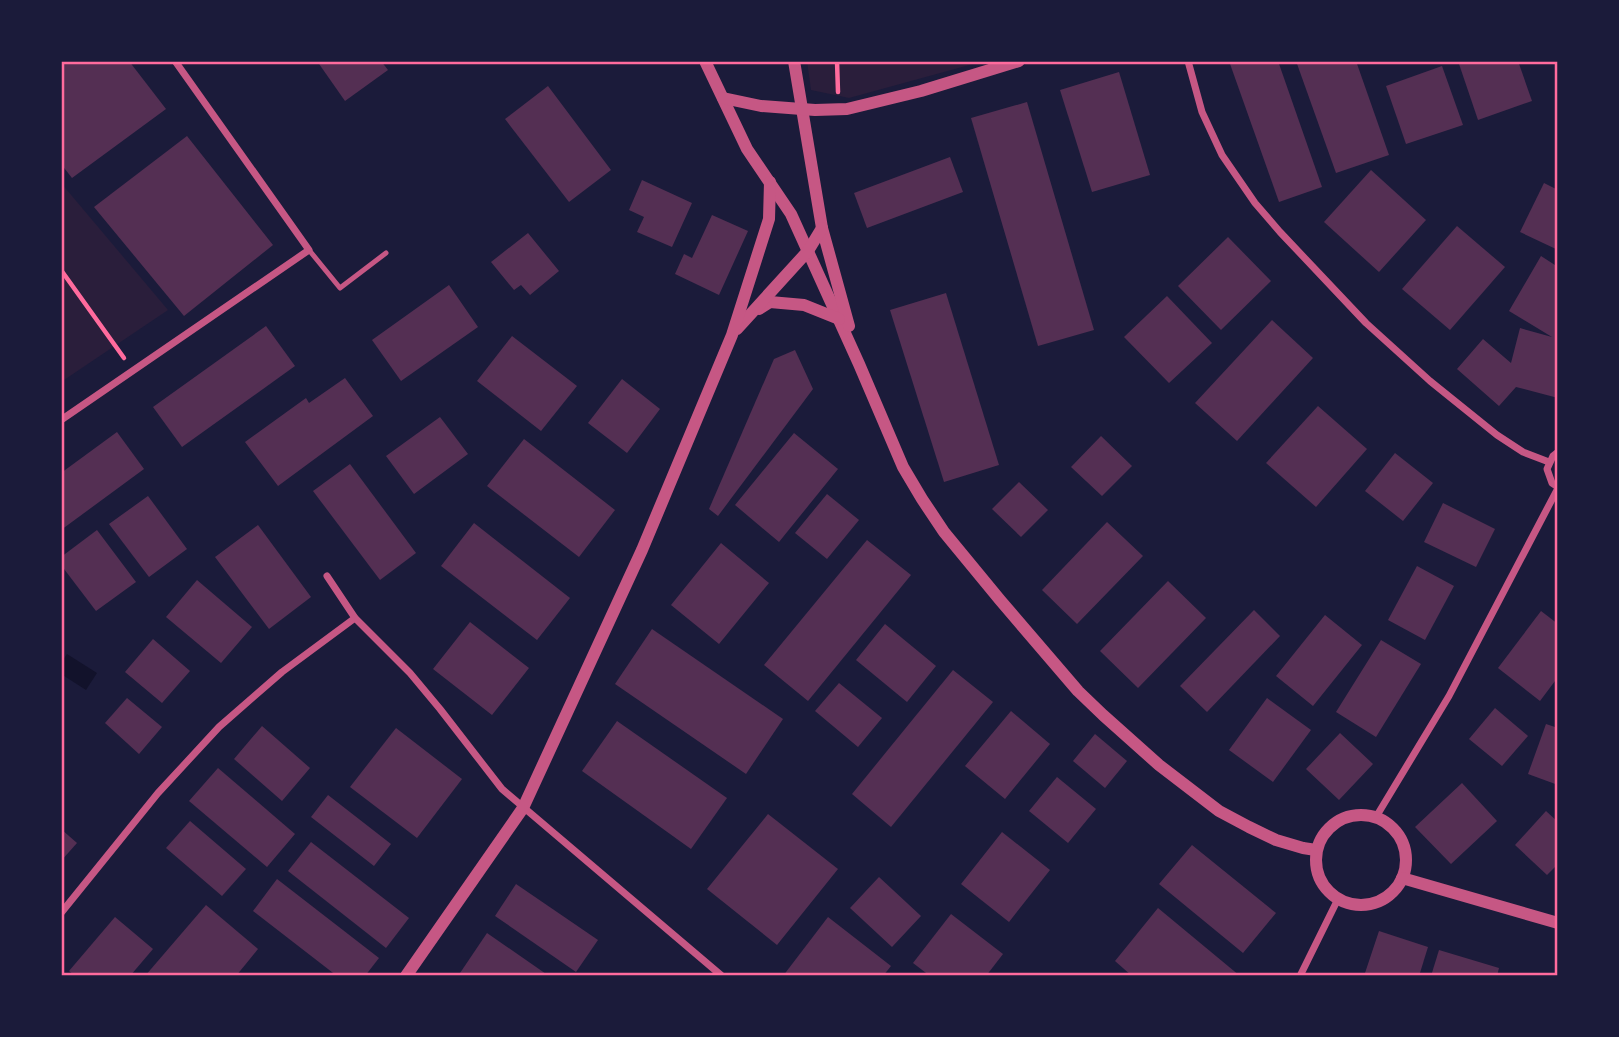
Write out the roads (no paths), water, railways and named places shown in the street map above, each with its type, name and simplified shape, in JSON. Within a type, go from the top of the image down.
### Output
[{"type":"street","points":[[61,420],[309,250],[176,61]]},
{"type":"street","points":[[705,61],[747,149],[792,214],[903,467],[944,532],[1078,691],[1159,765],[1219,811],[1276,840],[1316,850]]},
{"type":"street","points":[[794,61],[822,228],[859,364]]},
{"type":"street","points":[[723,98],[761,106],[839,109],[881,102],[1019,61]]},
{"type":"street","points":[[1188,61],[1202,112],[1222,155],[1255,203],[1280,232],[1366,323],[1430,381],[1497,435],[1523,452],[1549,462]]},
{"type":"street","points":[[406,976],[523,808],[642,550],[732,335],[769,219],[770,182]]},
{"type":"street","points":[[732,335],[808,251],[822,228]]},
{"type":"street","points":[[750,315],[770,302],[804,305],[839,319]]},
{"type":"street","points":[[1376,817],[1449,696],[1558,487],[1552,482],[1547,469],[1549,462],[1558,452]]},
{"type":"street","points":[[327,576],[355,618],[410,673],[502,789],[722,976]]},
{"type":"street","points":[[61,913],[158,793],[219,727],[282,672],[355,618]]},
{"type":"street","points":[[1345,817],[1376,817],[1389,824],[1399,835],[1405,849],[1406,864],[1402,878],[1394,891],[1382,900],[1367,905],[1338,899],[1327,890],[1319,878],[1316,850],[1322,836],[1332,825],[1345,817]]},
{"type":"street","points":[[1402,878],[1558,923]]},
{"type":"street","points":[[1300,976],[1338,899]]},
{"type":"lane","points":[[309,250],[340,288],[386,253]]}]
